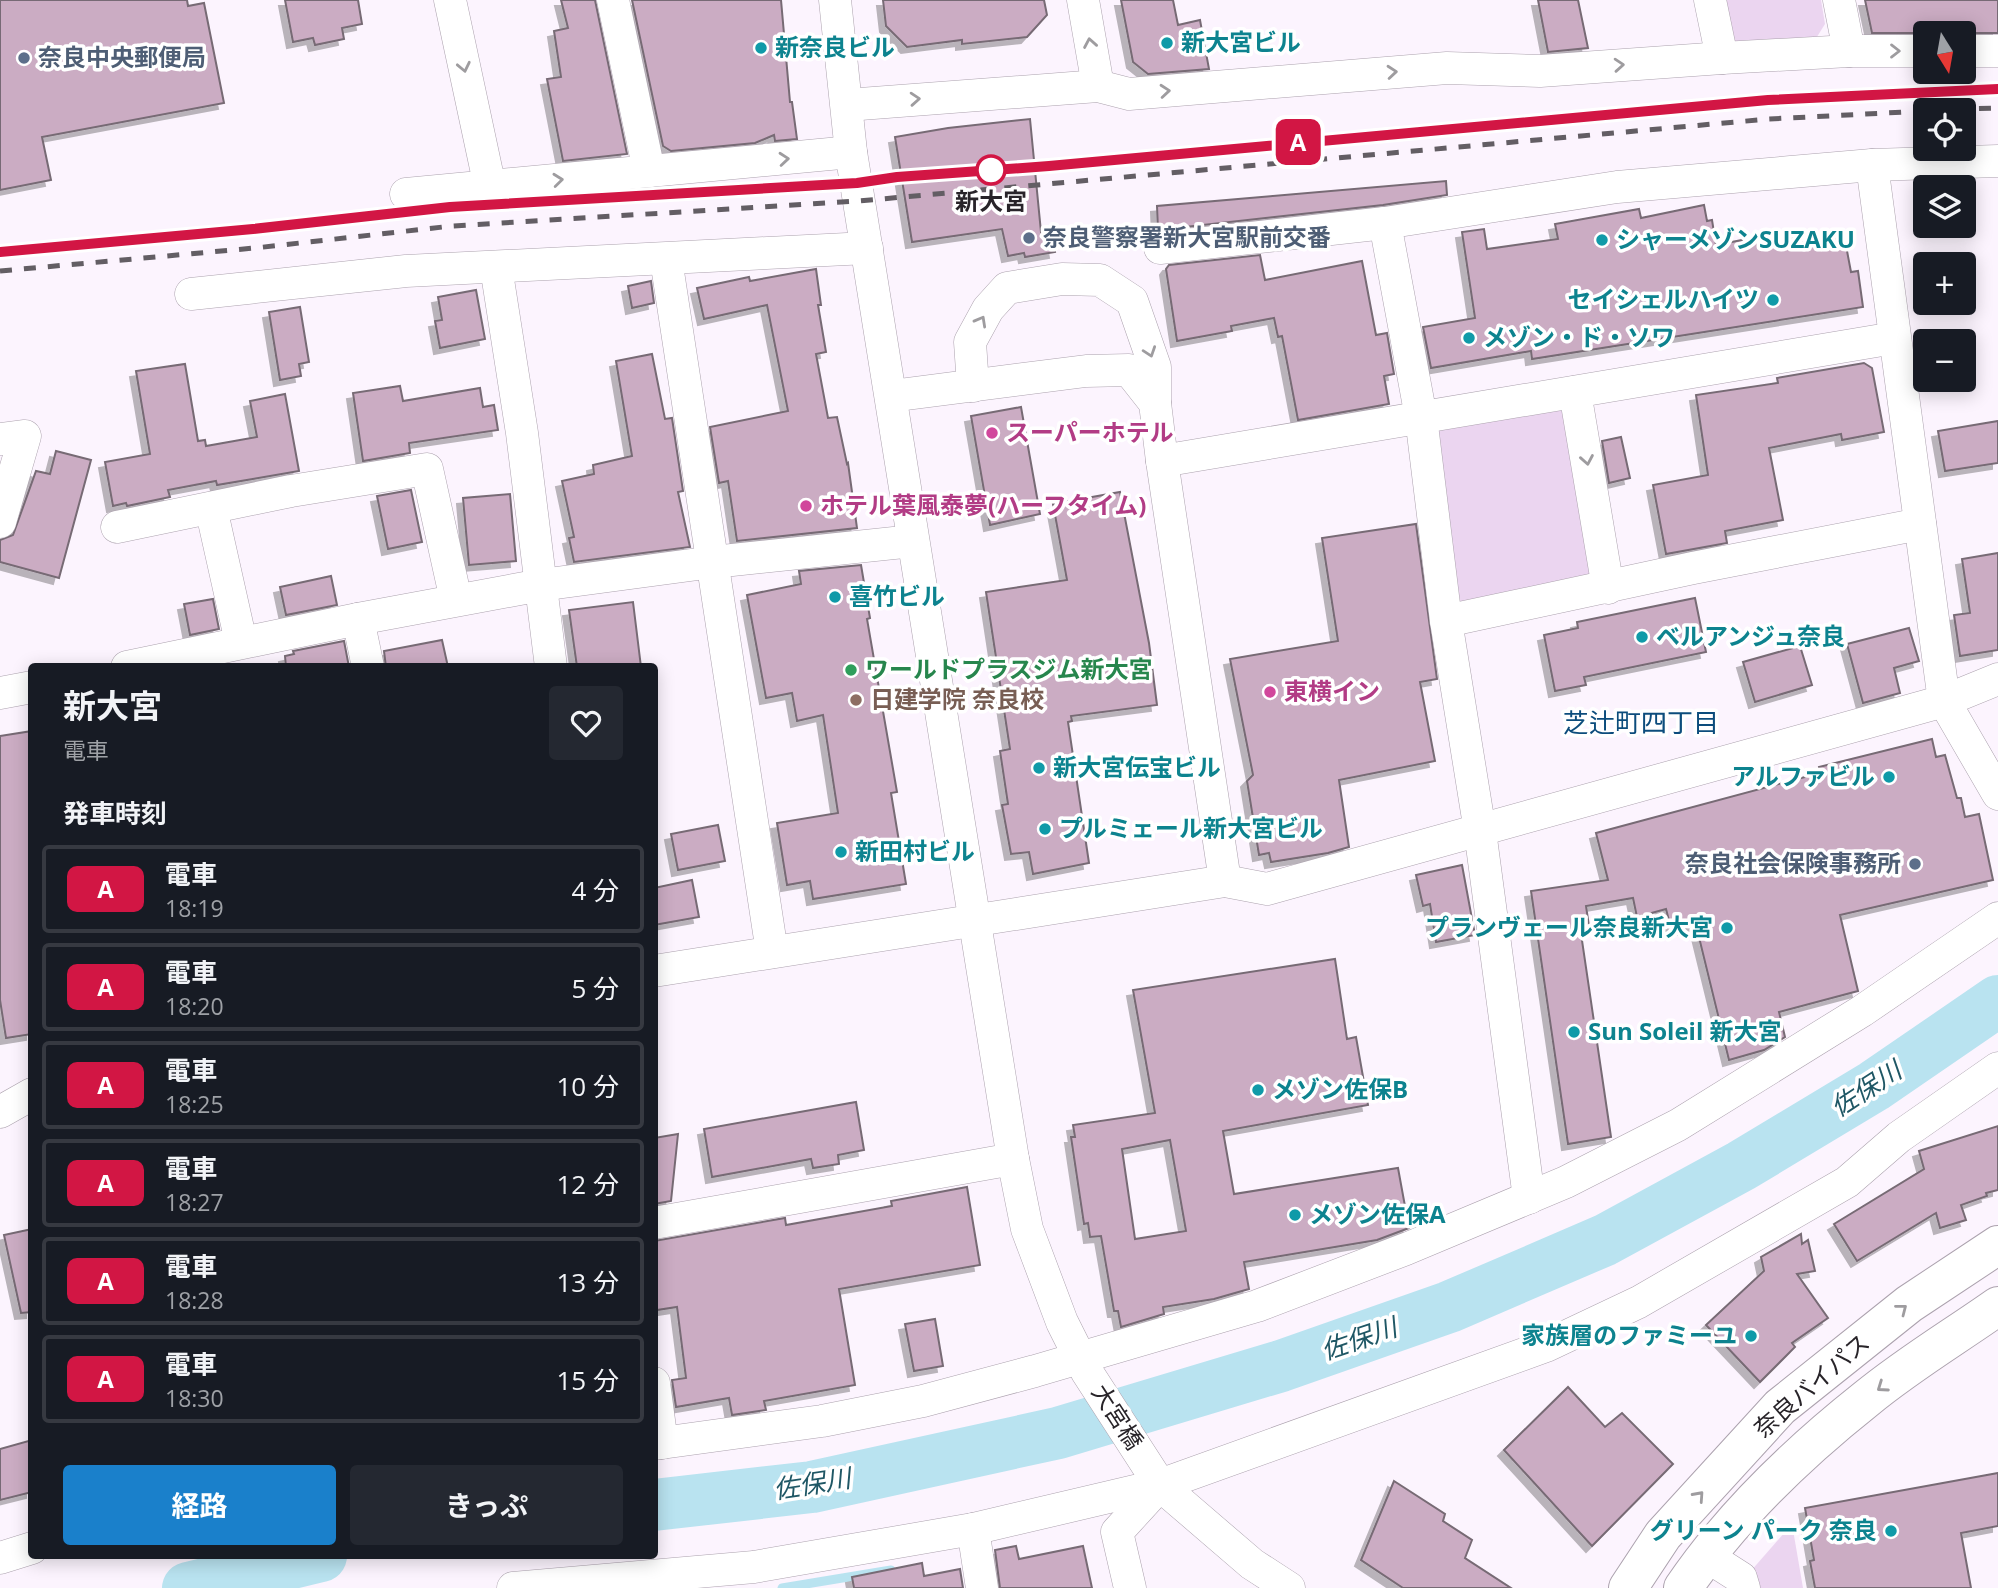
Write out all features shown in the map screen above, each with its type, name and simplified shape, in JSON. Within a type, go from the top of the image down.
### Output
[{"type":"highway","name":"奈良バイパス","points":[[1628,1588],[1663,1535],[1780,1407],[1909,1304],[1998,1245]]},
{"type":"highway","name":"奈良バイパス","points":[[1684,1588],[1705,1555],[1783,1471],[1867,1398],[1998,1306]]},
{"type":"street","points":[[450,0],[490,187]]},
{"type":"street","points":[[613,0],[649,171]]},
{"type":"street","name":"大宮橋","points":[[835,0],[851,152],[1013,1159],[1027,1229],[1062,1322],[1083,1364],[1154,1474],[1252,1564],[1290,1588]]},
{"type":"street","points":[[1083,0],[1098,86]]},
{"type":"street","points":[[1710,0],[1722,58]]},
{"type":"street","points":[[1839,0],[1849,51]]},
{"type":"street","points":[[847,105],[1098,86],[1129,94],[1447,68],[1540,71],[1849,51],[1913,51]]},
{"type":"street","points":[[1976,51],[1998,51]]},
{"type":"street","points":[[405,194],[851,152]]},
{"type":"street","points":[[1160,248],[1385,223],[1617,187],[1872,165],[1998,161]]},
{"type":"street","points":[[1872,165],[1944,701],[1998,793]]},
{"type":"street","points":[[1385,223],[1421,417],[1446,621],[1480,831],[1529,1198]]},
{"type":"street","points":[[191,294],[406,271],[867,248]]},
{"type":"street","points":[[666,259],[772,952]]},
{"type":"street","points":[[496,267],[522,433],[551,663]]},
{"type":"street","points":[[973,386],[970,342],[988,309],[1007,288],[1062,279],[1100,280],[1132,301],[1155,367],[1155,403],[1162,461],[1225,881]]},
{"type":"street","points":[[1162,461],[1894,338]]},
{"type":"street","points":[[891,396],[1086,371],[1129,370],[1155,403]]},
{"type":"street","points":[[1575,392],[1608,588]]},
{"type":"street","points":[[0,439],[25,436],[0,522]]},
{"type":"street","points":[[117,527],[291,491],[427,469],[456,600]]},
{"type":"street","points":[[211,508],[241,642]]},
{"type":"street","points":[[1446,621],[1693,568],[1920,524]]},
{"type":"street","points":[[145,663],[358,618],[541,585],[712,562],[913,541]]},
{"type":"street","points":[[358,618],[367,663]]},
{"type":"street","points":[[658,970],[1225,881],[1268,889],[1944,701],[1998,679]]},
{"type":"street","points":[[0,693],[28,688]]},
{"type":"street","points":[[658,1443],[822,1421],[1083,1364],[1257,1306],[1406,1249],[1566,1182],[1678,1125],[1862,1011],[1998,918]]},
{"type":"street","points":[[513,1588],[754,1577],[973,1530],[1546,1346],[1639,1301],[1847,1182],[1899,1137],[1998,1068]]},
{"type":"street","points":[[0,1112],[28,1096]]},
{"type":"street","points":[[658,1222],[1013,1159]]},
{"type":"street","points":[[1130,1588],[1117,1532],[1154,1474]]},
{"type":"street","points":[[973,1530],[982,1588]]},
{"type":"street","points":[[0,1558],[28,1549]]},
{"type":"street","points":[[1705,1555],[1741,1578],[1744,1588]]},
{"type":"shaded area","points":[[1718,0],[1821,0],[1825,24],[1815,40],[1738,45],[1725,34]]},
{"type":"shaded area","points":[[1567,406],[1594,583],[1455,603],[1428,439],[1438,424]]},
{"type":"shaded area","points":[[1792,1524],[1803,1588],[1736,1588]]},
{"type":"building","points":[[0,0],[187,0],[188,6],[204,3],[224,103],[42,137],[51,180],[0,190]]},
{"type":"building","points":[[285,0],[358,0],[362,24],[342,28],[344,39],[315,45],[313,38],[293,42]]},
{"type":"building","points":[[561,0],[595,0],[627,154],[563,161],[547,79],[561,77],[554,31],[568,28]]},
{"type":"building","points":[[632,0],[781,0],[790,102],[797,139],[775,141],[774,135],[755,143],[671,151],[663,146]]},
{"type":"building","points":[[883,0],[1044,0],[1047,15],[1027,37],[962,44],[962,40],[907,47],[886,26]]},
{"type":"building","name":"新大宮ビル","points":[[1121,0],[1173,0],[1178,25],[1200,20],[1209,69],[1148,74],[1133,62]]},
{"type":"building","points":[[1538,0],[1578,0],[1588,48],[1548,52]]},
{"type":"building","points":[[1865,0],[1998,0],[1998,33],[1976,33],[1976,21],[1913,21],[1913,33],[1872,33]]},
{"type":"building","points":[[1030,119],[1041,232],[1051,230],[1055,252],[1025,257],[1024,253],[1008,256],[1002,229],[912,242],[895,137]]},
{"type":"building","points":[[1446,181],[1447,195],[1383,205],[1158,230],[1157,206]]},
{"type":"building","points":[[1704,205],[1707,221],[1712,220],[1716,245],[1793,230],[1796,244],[1844,235],[1851,272],[1858,271],[1863,307],[1532,359],[1531,351],[1431,368],[1423,327],[1475,318],[1462,232],[1484,229],[1487,249],[1558,239],[1555,224],[1639,209],[1641,218]]},
{"type":"building","points":[[1260,255],[1265,280],[1362,261],[1376,335],[1387,333],[1394,374],[1384,376],[1389,404],[1298,420],[1282,336],[1278,337],[1274,318],[1231,326],[1232,331],[1177,341],[1166,269],[1169,265]]},
{"type":"building","points":[[816,269],[821,305],[818,305],[826,352],[816,354],[828,418],[837,417],[848,463],[857,528],[737,541],[728,481],[719,483],[710,427],[788,411],[767,305],[704,319],[697,288],[749,277],[750,281]]},
{"type":"building","points":[[651,281],[654,303],[632,308],[628,286]]},
{"type":"building","points":[[476,290],[485,339],[440,348],[435,321],[442,320],[438,297]]},
{"type":"building","points":[[300,307],[309,362],[299,364],[301,376],[280,380],[269,312]]},
{"type":"building","points":[[652,354],[665,419],[672,418],[683,491],[678,492],[690,547],[574,562],[569,538],[574,537],[562,481],[594,474],[593,465],[632,456],[616,361]]},
{"type":"building","points":[[1864,363],[1872,368],[1884,432],[1842,440],[1841,434],[1769,448],[1783,520],[1725,531],[1727,543],[1666,554],[1653,485],[1708,475],[1696,395],[1778,383],[1777,378]]},
{"type":"building","points":[[185,364],[198,441],[205,440],[206,446],[257,437],[250,401],[285,394],[299,471],[168,490],[170,497],[127,506],[126,503],[113,506],[105,462],[150,454],[136,371]]},
{"type":"building","points":[[400,386],[403,401],[480,388],[483,407],[494,405],[498,430],[409,443],[410,453],[363,461],[353,393]]},
{"type":"building","points":[[1021,407],[1040,514],[990,525],[971,416]]},
{"type":"building","points":[[1998,421],[1998,463],[1945,471],[1938,431]]},
{"type":"building","points":[[1621,437],[1630,478],[1609,483],[1602,441]]},
{"type":"building","points":[[56,451],[91,460],[59,578],[0,562],[0,540],[13,535],[36,471],[50,474]]},
{"type":"building","points":[[411,490],[422,542],[388,549],[377,496]]},
{"type":"building","points":[[1120,492],[1149,643],[1157,705],[1071,716],[1072,721],[1068,722],[1089,863],[1033,874],[1029,852],[1011,854],[1002,805],[1008,804],[1000,751],[1010,749],[986,592],[1067,580],[1053,504]]},
{"type":"building","points":[[510,494],[516,561],[469,565],[463,498]]},
{"type":"building","points":[[1416,524],[1437,679],[1420,682],[1435,761],[1339,780],[1349,847],[1271,862],[1269,853],[1259,855],[1247,781],[1253,775],[1230,659],[1338,641],[1322,538]]},
{"type":"building","points":[[1998,553],[1998,650],[1960,656],[1954,615],[1970,613],[1962,559]]},
{"type":"building","points":[[861,565],[870,618],[867,619],[897,792],[891,793],[906,884],[813,899],[810,881],[787,885],[777,823],[838,813],[823,715],[797,721],[792,693],[766,698],[747,595],[801,584],[799,571]]},
{"type":"building","points":[[331,576],[337,605],[286,615],[280,587]]},
{"type":"building","name":"ベルアンジュ奈良","points":[[1695,598],[1706,652],[1584,677],[1586,685],[1555,691],[1544,635],[1578,628],[1577,622]]},
{"type":"building","points":[[213,599],[219,629],[190,635],[184,604]]},
{"type":"building","points":[[633,602],[641,663],[576,663],[569,610]]},
{"type":"building","points":[[1909,628],[1919,661],[1894,668],[1900,693],[1863,703],[1847,644]]},
{"type":"building","points":[[442,640],[447,663],[386,663],[384,651]]},
{"type":"building","points":[[344,641],[348,663],[286,663],[285,656],[294,654],[293,651]]},
{"type":"building","points":[[1800,646],[1812,685],[1755,702],[1743,662]]},
{"type":"building","points":[[28,732],[28,1035],[6,1038],[0,1000],[0,736]]},
{"type":"building","points":[[1932,739],[1936,757],[1945,755],[1965,817],[1979,814],[1993,880],[1840,915],[1858,991],[1779,1012],[1785,1037],[1764,1050],[1729,1060],[1696,925],[1672,932],[1666,909],[1637,917],[1633,898],[1586,906],[1589,926],[1580,927],[1611,1137],[1568,1144],[1531,891],[1608,880],[1596,833],[1820,773],[1819,767]]},
{"type":"building","points":[[718,825],[725,861],[678,870],[671,834]]},
{"type":"building","points":[[1462,865],[1475,935],[1436,942],[1430,904],[1423,906],[1416,875]]},
{"type":"building","points":[[692,880],[699,917],[658,924],[658,887]]},
{"type":"building","points":[[1335,959],[1347,1039],[1356,1037],[1368,1105],[1223,1131],[1234,1194],[1398,1168],[1409,1228],[1377,1240],[1244,1262],[1249,1289],[1214,1299],[1163,1307],[1164,1314],[1121,1327],[1118,1311],[1114,1311],[1101,1236],[1090,1237],[1088,1223],[1084,1224],[1071,1137],[1075,1137],[1073,1125],[1155,1113],[1133,990]],"holes":[[[1170,1140],[1186,1231],[1135,1239],[1122,1149]]]},
{"type":"building","points":[[856,1102],[864,1150],[838,1155],[839,1164],[813,1168],[811,1159],[712,1177],[704,1129]]},
{"type":"building","points":[[1998,1126],[1998,1190],[1961,1205],[1966,1220],[1940,1228],[1936,1213],[1857,1261],[1834,1224],[1924,1169],[1919,1151]]},
{"type":"building","points":[[678,1134],[671,1201],[658,1203],[658,1137]]},
{"type":"building","points":[[967,1187],[980,1265],[839,1289],[855,1385],[764,1401],[766,1410],[732,1415],[729,1398],[676,1407],[672,1380],[686,1378],[677,1307],[658,1310],[658,1240],[785,1218],[786,1225],[892,1206],[891,1201]]},
{"type":"building","points":[[28,1230],[28,1312],[21,1313],[4,1235]]},
{"type":"building","points":[[1801,1234],[1802,1244],[1808,1240],[1815,1271],[1797,1274],[1828,1318],[1792,1343],[1795,1347],[1760,1382],[1706,1325],[1764,1271],[1761,1257]]},
{"type":"building","points":[[935,1319],[943,1366],[914,1371],[905,1324]]},
{"type":"building","points":[[1568,1387],[1605,1427],[1622,1413],[1673,1464],[1592,1546],[1504,1450]]},
{"type":"building","points":[[28,1441],[28,1493],[0,1500],[0,1449]]},
{"type":"building","name":"グリーン パーク 奈良","points":[[1998,1473],[1998,1526],[1961,1533],[1971,1588],[1815,1588],[1810,1561],[1814,1560],[1805,1508]]},
{"type":"building","points":[[1394,1481],[1445,1514],[1443,1521],[1472,1540],[1465,1558],[1511,1588],[1403,1588],[1361,1560]]},
{"type":"building","points":[[1016,1546],[1019,1559],[1083,1546],[1092,1588],[1000,1588],[995,1550]]},
{"type":"building","points":[[922,1563],[924,1576],[960,1569],[963,1588],[854,1588],[852,1577]]},
{"type":"waterway","name":"佐保川","points":[[658,1505],[812,1487],[1058,1433],[1281,1366],[1449,1307],[1605,1240],[1741,1166],[1874,1086],[1998,1001]]},
{"type":"waterway","name":"佐保川","points":[[188,1588],[309,1559]]},
{"type":"waterway","points":[[782,1588],[891,1570]]},
{"type":"railway","points":[[0,252],[253,229],[450,207],[857,183],[1768,100],[1998,89]]},
{"type":"railway","points":[[1976,109],[1998,108]]},
{"type":"railway","points":[[0,271],[255,248],[452,226],[859,201],[1769,119],[1913,112]]},
{"type":"train","name":"A","points":[[0,252],[253,229],[450,207],[857,183],[897,177],[1049,166],[1768,100],[1998,89]]},
{"type":"place","name":"新大宮ビル","points":[[1167,43]]},
{"type":"place","name":"新奈良ビル","points":[[761,48]]},
{"type":"place","name":"奈良中央郵便局","points":[[24,58]]},
{"type":"place","name":"新大宮","points":[[991,170]]},
{"type":"place","name":"奈良警察署新大宮駅前交番","points":[[1029,238]]},
{"type":"place","name":"シャーメゾンSUZAKU","points":[[1602,240]]},
{"type":"place","name":"セイシェルハイツ","points":[[1773,300]]},
{"type":"place","name":"メゾン・ド・ソワ","points":[[1469,338]]},
{"type":"place","name":"スーパーホテル","points":[[992,433]]},
{"type":"place","name":"ホテル葉風泰夢(ハーフタイム)","points":[[806,506]]},
{"type":"place","name":"喜竹ビル","points":[[835,597]]},
{"type":"place","name":"ベルアンジュ奈良","points":[[1642,637]]},
{"type":"place","name":"ワールドプラスジム新大宮","points":[[851,670]]},
{"type":"place","name":"東横イン","points":[[1270,692]]},
{"type":"place","name":"日建学院 奈良校","points":[[856,700]]},
{"type":"place","name":"新大宮伝宝ビル","points":[[1039,768]]},
{"type":"place","name":"アルファビル","points":[[1889,777]]},
{"type":"place","name":"プルミェール新大宮ビル","points":[[1045,829]]},
{"type":"place","name":"新田村ビル","points":[[841,852]]},
{"type":"place","name":"奈良社会保険事務所","points":[[1915,864]]},
{"type":"place","name":"プランヴェール奈良新大宮","points":[[1727,928]]},
{"type":"place","name":"Sun Soleil 新大宮","points":[[1574,1032]]},
{"type":"place","name":"メゾン佐保B","points":[[1258,1090]]},
{"type":"place","name":"メゾン佐保A","points":[[1295,1215]]},
{"type":"place","name":"家族層のファミーユ","points":[[1751,1336]]},
{"type":"place","name":"グリーン パーク 奈良","points":[[1891,1531]]},
{"type":"district","name":"芝辻町四丁目","points":[[1641,723]]}]
